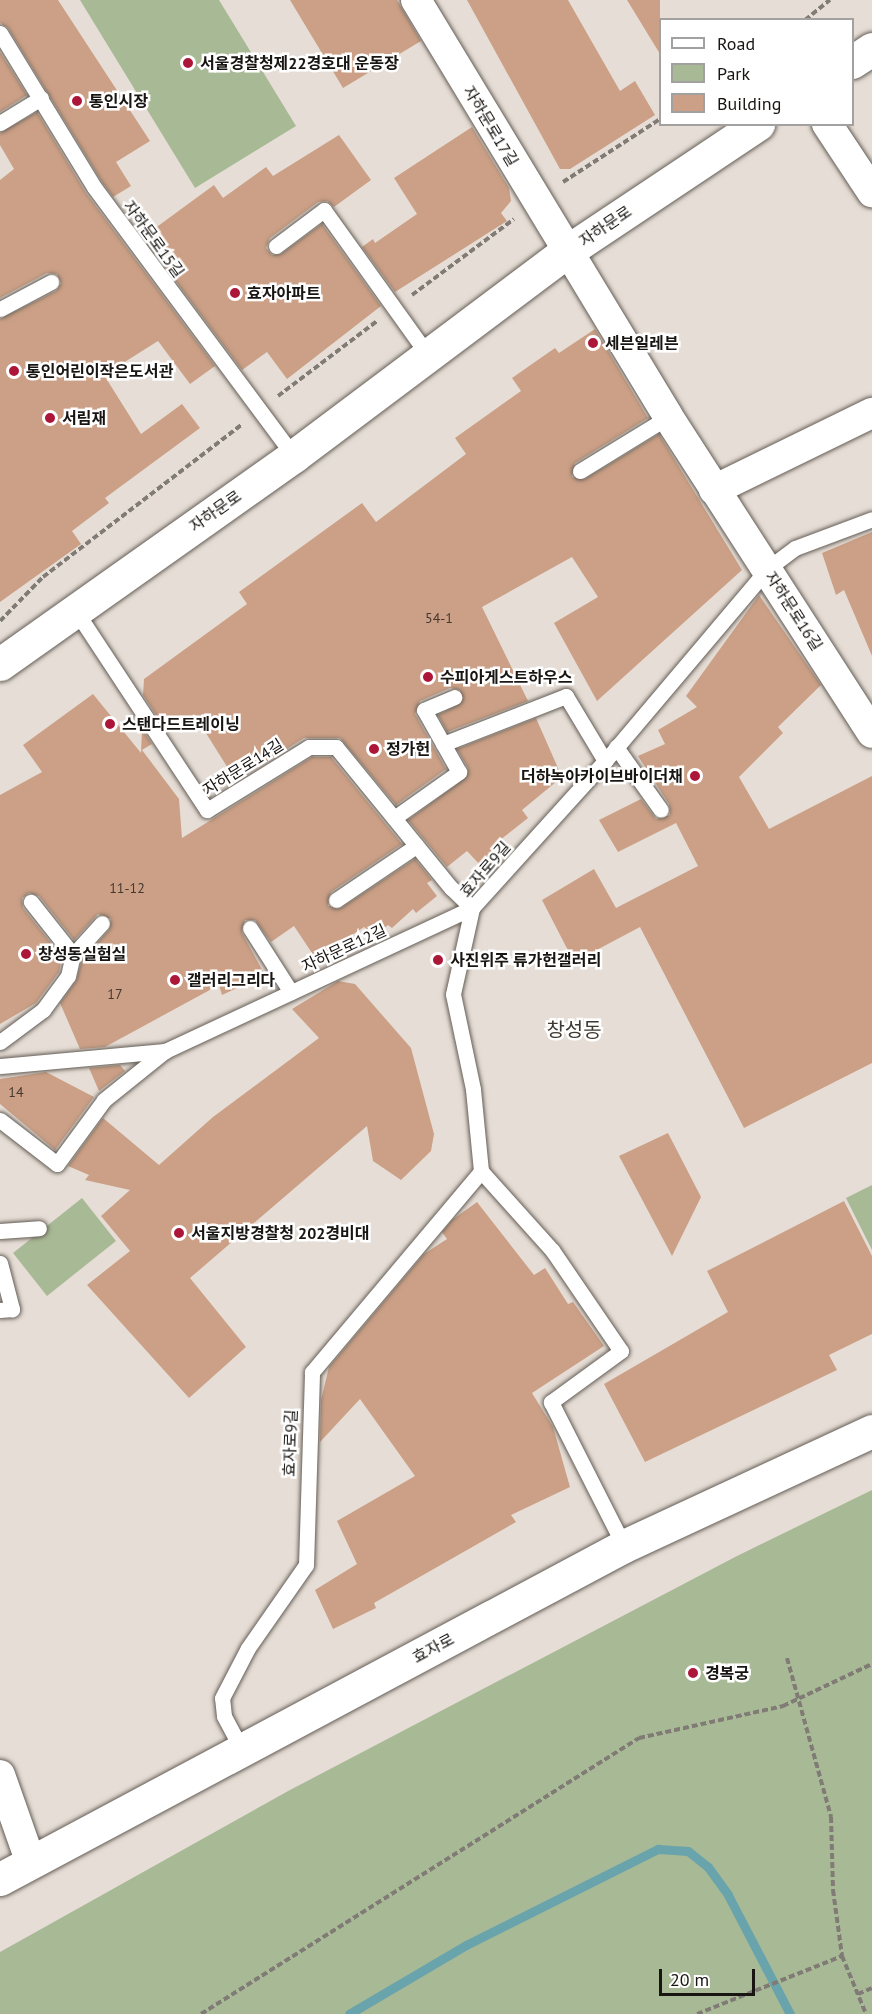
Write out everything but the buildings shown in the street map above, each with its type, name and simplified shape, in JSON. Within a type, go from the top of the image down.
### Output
[{"type":"street","name":"자하문로17길","points":[[416,0],[566,252]]},
{"type":"street","points":[[854,61],[872,49]]},
{"type":"street","name":"자하문로","points":[[0,664],[294,456],[566,252],[755,126]]},
{"type":"street","points":[[828,126],[872,192]]},
{"type":"street","name":"자하문로16길","points":[[566,252],[714,490],[872,733]]},
{"type":"street","points":[[714,490],[872,413]]},
{"type":"street","name":"효자로","points":[[0,1879],[624,1546],[872,1431]]},
{"type":"street","points":[[0,1774],[31,1863]]},
{"type":"lane","name":"자하문로15길","points":[[0,33],[94,187],[257,412],[294,456]]},
{"type":"lane","points":[[0,123],[41,98]]},
{"type":"lane","points":[[276,246],[324,210],[428,355]]},
{"type":"lane","points":[[0,309],[51,282]]},
{"type":"lane","points":[[580,471],[668,417]]},
{"type":"lane","name":"효자로9길","points":[[242,1750],[224,1716],[222,1698],[248,1648],[306,1565],[312,1372],[481,1171],[473,1089],[453,994],[472,908],[605,761],[766,569],[795,548],[872,519]]},
{"type":"lane","name":"자하문로14길","points":[[75,610],[207,810],[309,747],[336,747],[416,846],[472,908]]},
{"type":"lane","points":[[443,744],[566,696],[605,761]]},
{"type":"lane","points":[[394,818],[459,772],[424,710],[454,697]]},
{"type":"lane","points":[[616,747],[661,810]]},
{"type":"lane","points":[[336,900],[416,846]]},
{"type":"lane","points":[[31,902],[73,955]]},
{"type":"lane","name":"자하문로12길","points":[[0,1120],[57,1164],[104,1100],[165,1052],[472,908]]},
{"type":"lane","points":[[0,1042],[43,1010],[68,976],[73,955],[102,923]]},
{"type":"lane","points":[[250,928],[291,992]]},
{"type":"lane","name":"자하문로12길","points":[[0,1066],[165,1052]]},
{"type":"lane","points":[[481,1171],[552,1250],[621,1351],[551,1402],[624,1546]]},
{"type":"lane","points":[[0,1231],[39,1228]]},
{"type":"lane","points":[[0,1263],[12,1309],[0,1310]]},
{"type":"path","points":[[808,18],[830,0]]},
{"type":"path","points":[[0,621],[43,577],[257,412],[536,202],[659,120]]},
{"type":"path","points":[[787,1658],[831,1816],[833,1890],[842,1956],[866,2014]]},
{"type":"path","points":[[201,2014],[639,1738],[798,1700],[872,1664]]},
{"type":"path","points":[[697,2014],[842,1956]]},
{"type":"path","points":[[858,1994],[872,1988]]},
{"type":"green space","name":"서울경찰청제22경호대 운동장","points":[[80,0],[219,0],[296,126],[195,188]]},
{"type":"green space","points":[[872,1185],[872,1250],[846,1198]]},
{"type":"green space","points":[[82,1198],[116,1241],[47,1296],[13,1253]]},
{"type":"green space","name":"경복궁","points":[[872,1490],[872,2014],[0,2014],[0,1952],[290,1790],[737,1556]]},
{"type":"waterway","points":[[349,2014],[466,1945],[658,1849],[688,1851],[708,1867],[728,1895],[790,2014]]},
{"type":"place","name":"서울경찰청제22경호대 운동장","points":[[188,63]]},
{"type":"place","name":"통인시장","points":[[77,101]]},
{"type":"place","name":"효자아파트","points":[[235,293]]},
{"type":"place","name":"세븐일레븐","points":[[593,343]]},
{"type":"place","name":"통인어린이작은도서관","points":[[14,371]]},
{"type":"place","name":"서림재","points":[[50,418]]},
{"type":"place","name":"수피아게스트하우스","points":[[428,677]]},
{"type":"place","name":"스탠다드트레이닝","points":[[110,724]]},
{"type":"place","name":"정가헌","points":[[374,749]]},
{"type":"place","name":"더하녹아카이브바이더채","points":[[695,776]]},
{"type":"place","name":"창성동실험실","points":[[26,954]]},
{"type":"place","name":"사진위주 류가헌갤러리","points":[[438,960]]},
{"type":"place","name":"갤러리그리다","points":[[175,980]]},
{"type":"place","name":"서울지방경찰청 202경비대","points":[[179,1233]]},
{"type":"place","name":"경복궁","points":[[693,1673]]},
{"type":"district","name":"창성동","points":[[574,1030]]}]
